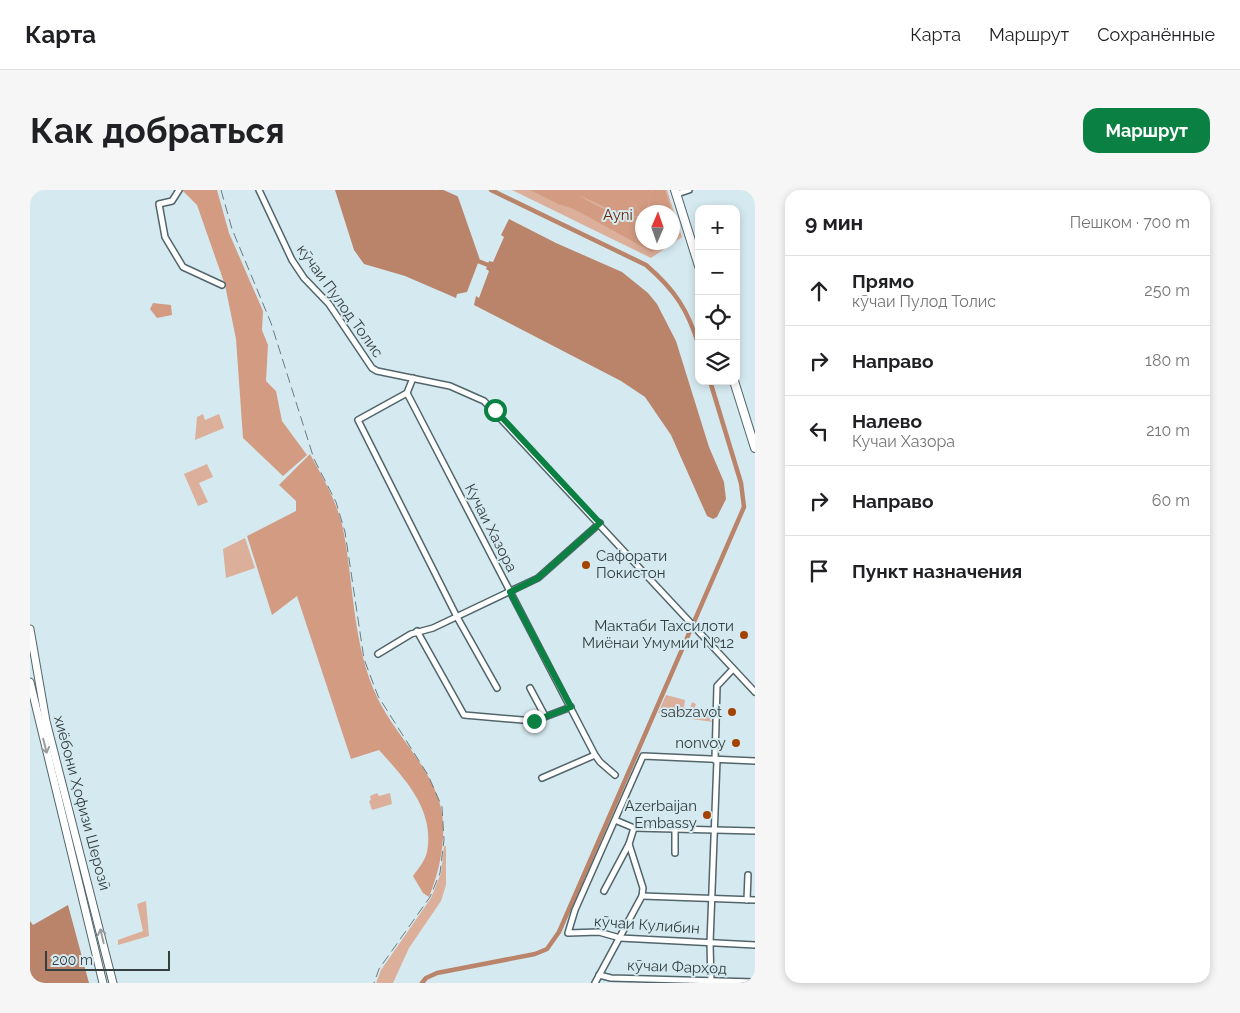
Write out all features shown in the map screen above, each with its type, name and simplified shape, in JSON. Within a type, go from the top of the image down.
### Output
[{"type":"highway","points":[[676,192],[695,253]]},
{"type":"highway","points":[[735,385],[755,448]]},
{"type":"main road","name":"хиёбони Ҳофизи Шерозӣ","points":[[30,629],[46,722],[113,983]]},
{"type":"main road","name":"хиёбони Ҳофизи Шерозӣ","points":[[30,682],[104,983]]},
{"type":"street","points":[[179,190],[172,201],[159,204],[165,237],[183,267],[222,284]]},
{"type":"street","name":"кӯчаи Пулод Толис","points":[[259,190],[292,260],[304,278],[329,304],[372,368],[377,371],[457,388],[484,401],[600,523],[755,692]]},
{"type":"street","points":[[676,192],[689,190]]},
{"type":"street","points":[[413,378],[407,393],[358,420],[457,617],[497,688]]},
{"type":"street","name":"Кучаи Хазора","points":[[407,393],[595,755],[615,775]]},
{"type":"street","points":[[378,654],[417,632],[433,628],[538,578],[600,523]]},
{"type":"street","points":[[417,632],[464,715],[534,721],[571,707]]},
{"type":"street","points":[[711,982],[710,942],[717,686],[733,669]]},
{"type":"street","points":[[530,688],[545,716]]},
{"type":"street","points":[[542,778],[595,755]]},
{"type":"street","points":[[755,761],[643,756],[615,820],[634,828],[755,831]]},
{"type":"street","name":"кӯчаи Кулибин","points":[[615,820],[575,910],[568,933],[599,932],[620,938],[755,945]]},
{"type":"street","points":[[604,891],[629,844],[634,828]]},
{"type":"street","points":[[674,829],[675,853]]},
{"type":"street","points":[[595,983],[642,896],[643,888],[629,844]]},
{"type":"street","points":[[747,900],[748,875]]},
{"type":"street","points":[[642,896],[712,900],[755,900]]},
{"type":"street","name":"кӯчаи Фарҳод","points":[[599,975],[628,981],[755,982]]},
{"type":"green space","points":[[182,190],[217,190],[229,233],[263,311],[262,330],[268,345],[266,381],[276,391],[282,421],[307,455],[283,476],[243,438],[236,339],[225,285],[197,205]]},
{"type":"green space","name":"Ayni","points":[[512,190],[667,190],[672,205],[635,205],[635,250],[663,250],[651,258]]},
{"type":"green space","points":[[530,190],[651,190],[651,193],[652,190],[665,190],[670,205],[649,205],[651,195],[648,205],[636,205],[632,199],[635,205],[635,216],[622,214],[635,217],[635,243],[574,209],[558,204]],"holes":[[[579,195],[617,213],[594,204]]]},
{"type":"green space","points":[[153,303],[171,305],[172,315],[157,318],[150,309]]},
{"type":"green space","points":[[203,414],[205,420],[219,414],[224,428],[195,440],[197,417]]},
{"type":"green space","points":[[310,454],[330,493],[342,523],[355,617],[369,678],[385,711],[429,778],[441,808],[443,842],[436,876],[429,897],[423,893],[413,876],[426,855],[428,837],[427,822],[416,796],[399,772],[379,750],[351,759],[297,596],[272,615],[247,536],[296,511],[296,501],[279,485]]},
{"type":"green space","points":[[207,464],[213,477],[199,483],[208,502],[198,506],[184,474]]},
{"type":"green space","points":[[245,538],[255,568],[226,578],[223,549]]},
{"type":"green space","points":[[666,695],[685,700],[684,707],[690,709],[692,702],[696,704],[695,707],[710,712],[710,720],[714,722],[683,718],[683,714],[658,713]]},
{"type":"green space","points":[[377,793],[379,796],[390,793],[392,804],[372,810],[369,801],[371,800],[370,796]]},
{"type":"green space","points":[[444,846],[446,846],[446,885],[441,901],[409,948],[393,983],[376,983],[381,970],[431,898],[441,873]]},
{"type":"green space","points":[[146,901],[149,936],[118,945],[118,940],[143,931],[137,904]]},
{"type":"shaded area","points":[[335,190],[435,190],[455,199],[478,263],[467,292],[457,294],[456,298],[405,276],[364,264],[354,250]]},
{"type":"shaded area","points":[[509,219],[556,243],[622,272],[648,293],[657,304],[676,341],[709,447],[724,482],[726,499],[717,517],[713,519],[707,516],[671,435],[645,397],[621,381],[474,305],[476,296],[479,298],[489,271],[486,269],[489,261],[493,262],[504,237],[501,235]]},
{"type":"shaded area","points":[[68,905],[89,983],[30,983],[30,921],[33,925]]},
{"type":"waterway","points":[[438,190],[456,198],[478,261],[488,265]]},
{"type":"waterway","points":[[491,190],[646,265],[673,292],[685,311],[697,340]]},
{"type":"waterway","points":[[422,983],[426,978],[437,973],[535,954],[547,949],[559,932],[744,507],[741,483],[711,385]]},
{"type":"railway","points":[[221,190],[232,229],[271,323],[314,459],[336,502],[345,532],[364,659],[378,696],[428,775],[442,807],[444,840],[440,873],[430,897],[379,969],[374,983]]},
{"type":"place","name":"Сафорати Покистон","points":[[586,565]]},
{"type":"place","name":"Мактаби Тахсилоти Миёнаи Умумии №12","points":[[744,635]]},
{"type":"place","name":"sabzavot","points":[[732,712]]},
{"type":"place","name":"nonvoy","points":[[736,743]]},
{"type":"place","name":"Azerbaijan Embassy","points":[[707,815]]},
{"type":"route","points":[[495,410],[600,523],[538,578],[510,592],[571,707],[534,721]]}]
